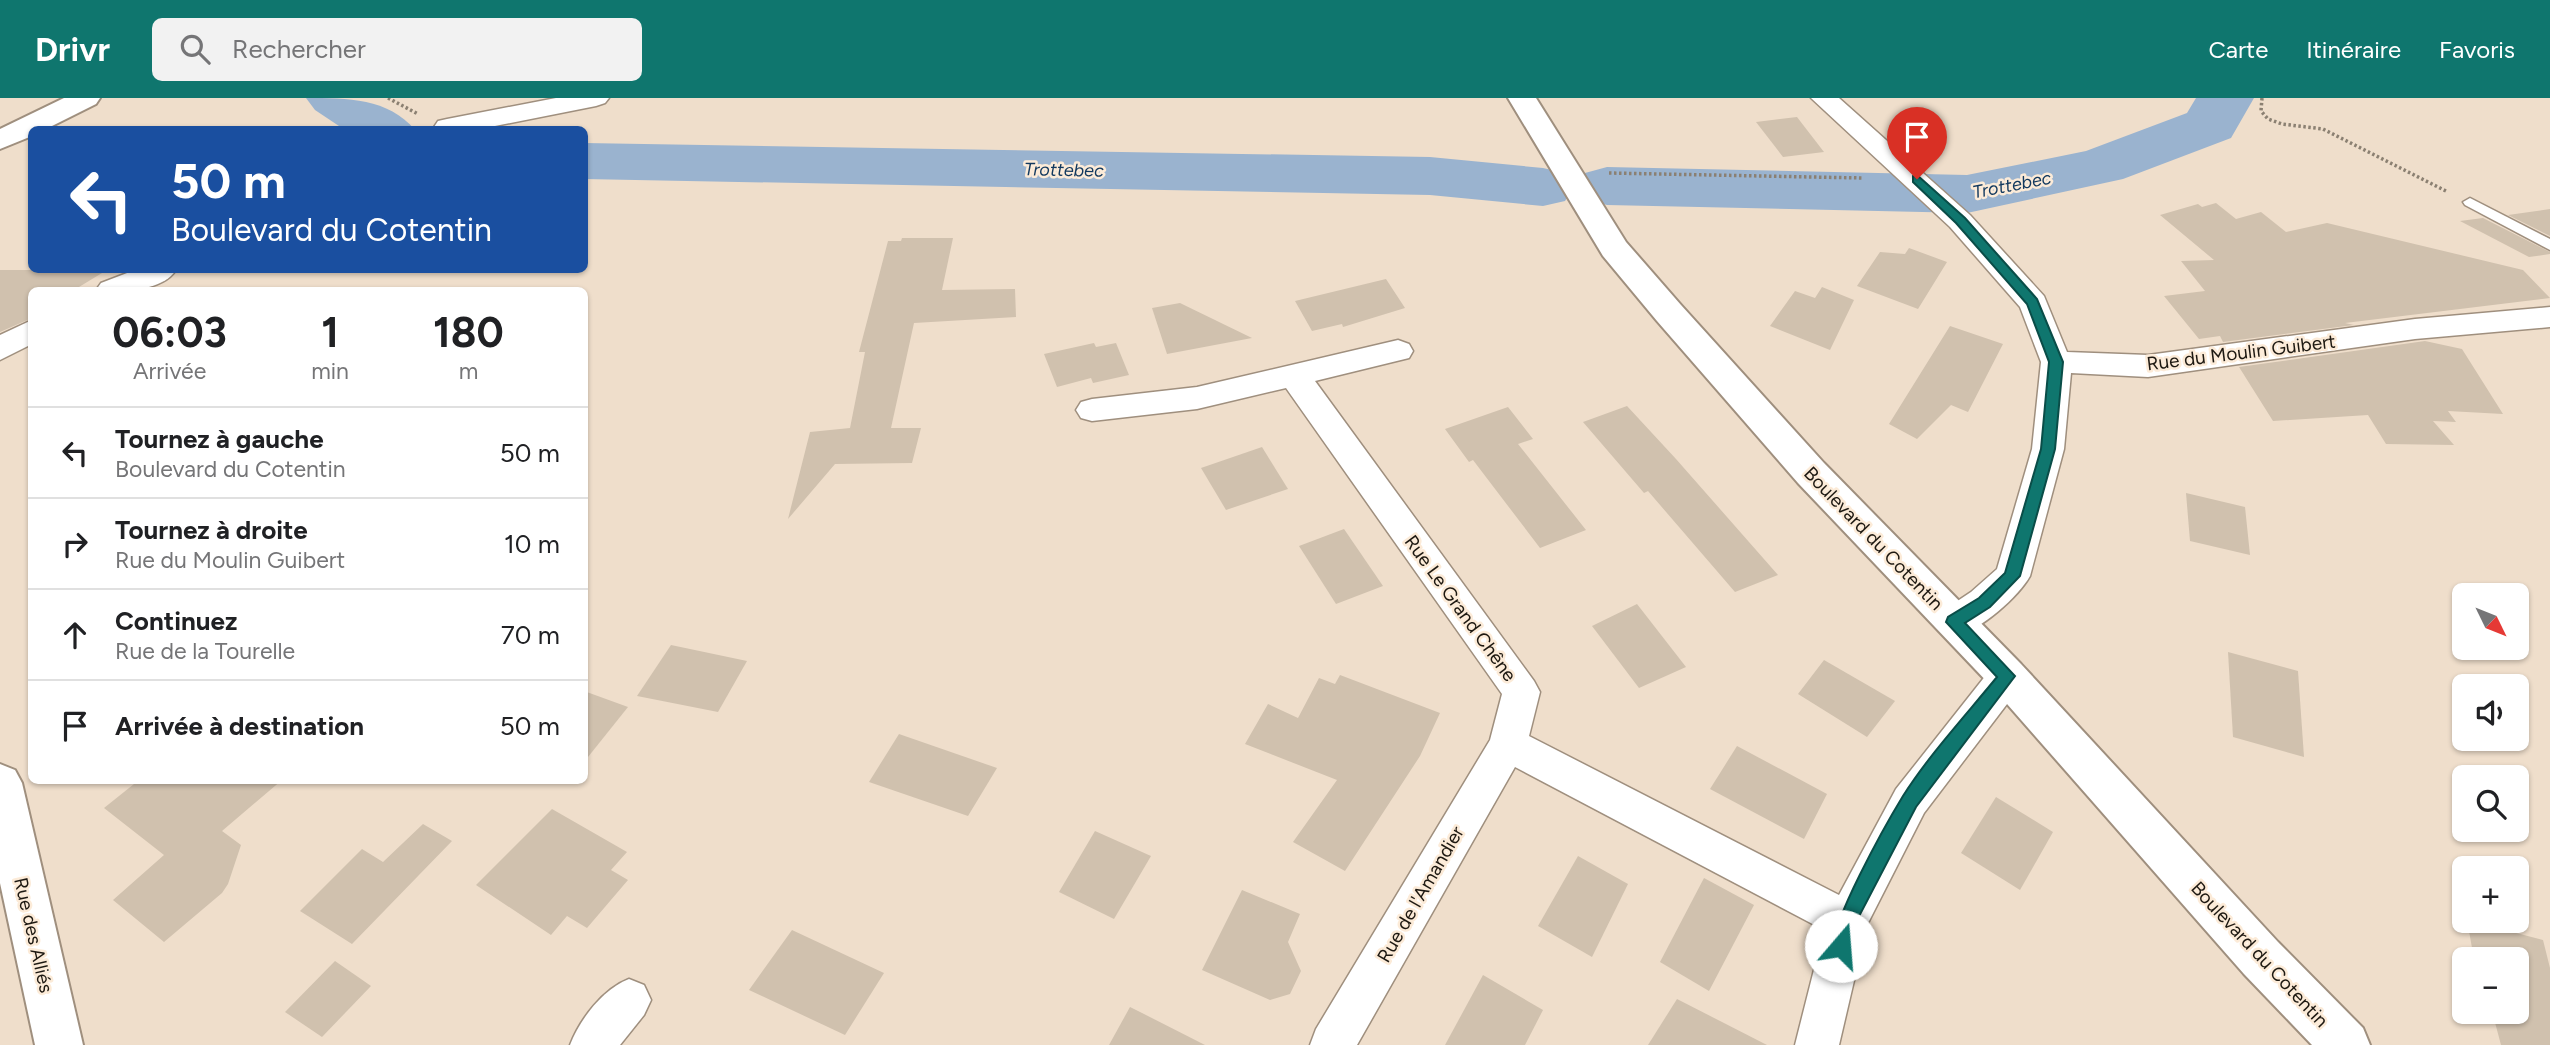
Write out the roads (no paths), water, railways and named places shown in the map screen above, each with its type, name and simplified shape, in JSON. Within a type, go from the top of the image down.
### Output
[{"type":"main road","points":[[0,112],[29,98]]},
{"type":"main road","points":[[29,126],[86,98]]},
{"type":"main road","name":"Boulevard du Cotentin","points":[[1522,98],[1614,249],[1811,474],[2007,676],[2261,958],[2346,1045]]},
{"type":"main road","points":[[0,140],[28,126]]},
{"type":"main road","name":"Rue des Alliés","points":[[2,810],[59,1045]]},
{"type":"street","points":[[448,126],[503,98]]},
{"type":"street","points":[[454,126],[596,98]]},
{"type":"street","points":[[1824,98],[1960,220],[2033,303],[2056,362],[2048,449],[2012,576],[1984,602],[1954,622]]},
{"type":"street","points":[[118,287],[154,273]]},
{"type":"street","name":"Rue du Moulin Guibert","points":[[2056,362],[2148,366],[2415,328],[2549,317]]},
{"type":"street","points":[[0,349],[28,332]]},
{"type":"street","points":[[1092,410],[1197,398],[1398,351]]},
{"type":"street","name":"Rue Le Grand Chêne","points":[[1294,375],[1521,692],[1508,744]]},
{"type":"street","points":[[1817,1045],[1847,921],[1910,801],[2007,676]]},
{"type":"street","points":[[1508,744],[1847,921]]},
{"type":"street","name":"Rue de l'Amandier","points":[[1332,1045],[1508,744]]},
{"type":"street","points":[[592,1045],[629,1000]]},
{"type":"lane","points":[[2470,202],[2550,243]]},
{"type":"waterway","name":"Trottebec","points":[[335,98],[380,126]]},
{"type":"waterway","name":"Trottebec","points":[[1607,186],[1967,194],[2101,166],[2210,125],[2225,98]]},
{"type":"waterway","name":"Trottebec","points":[[588,161],[1430,176],[1543,187]]}]
